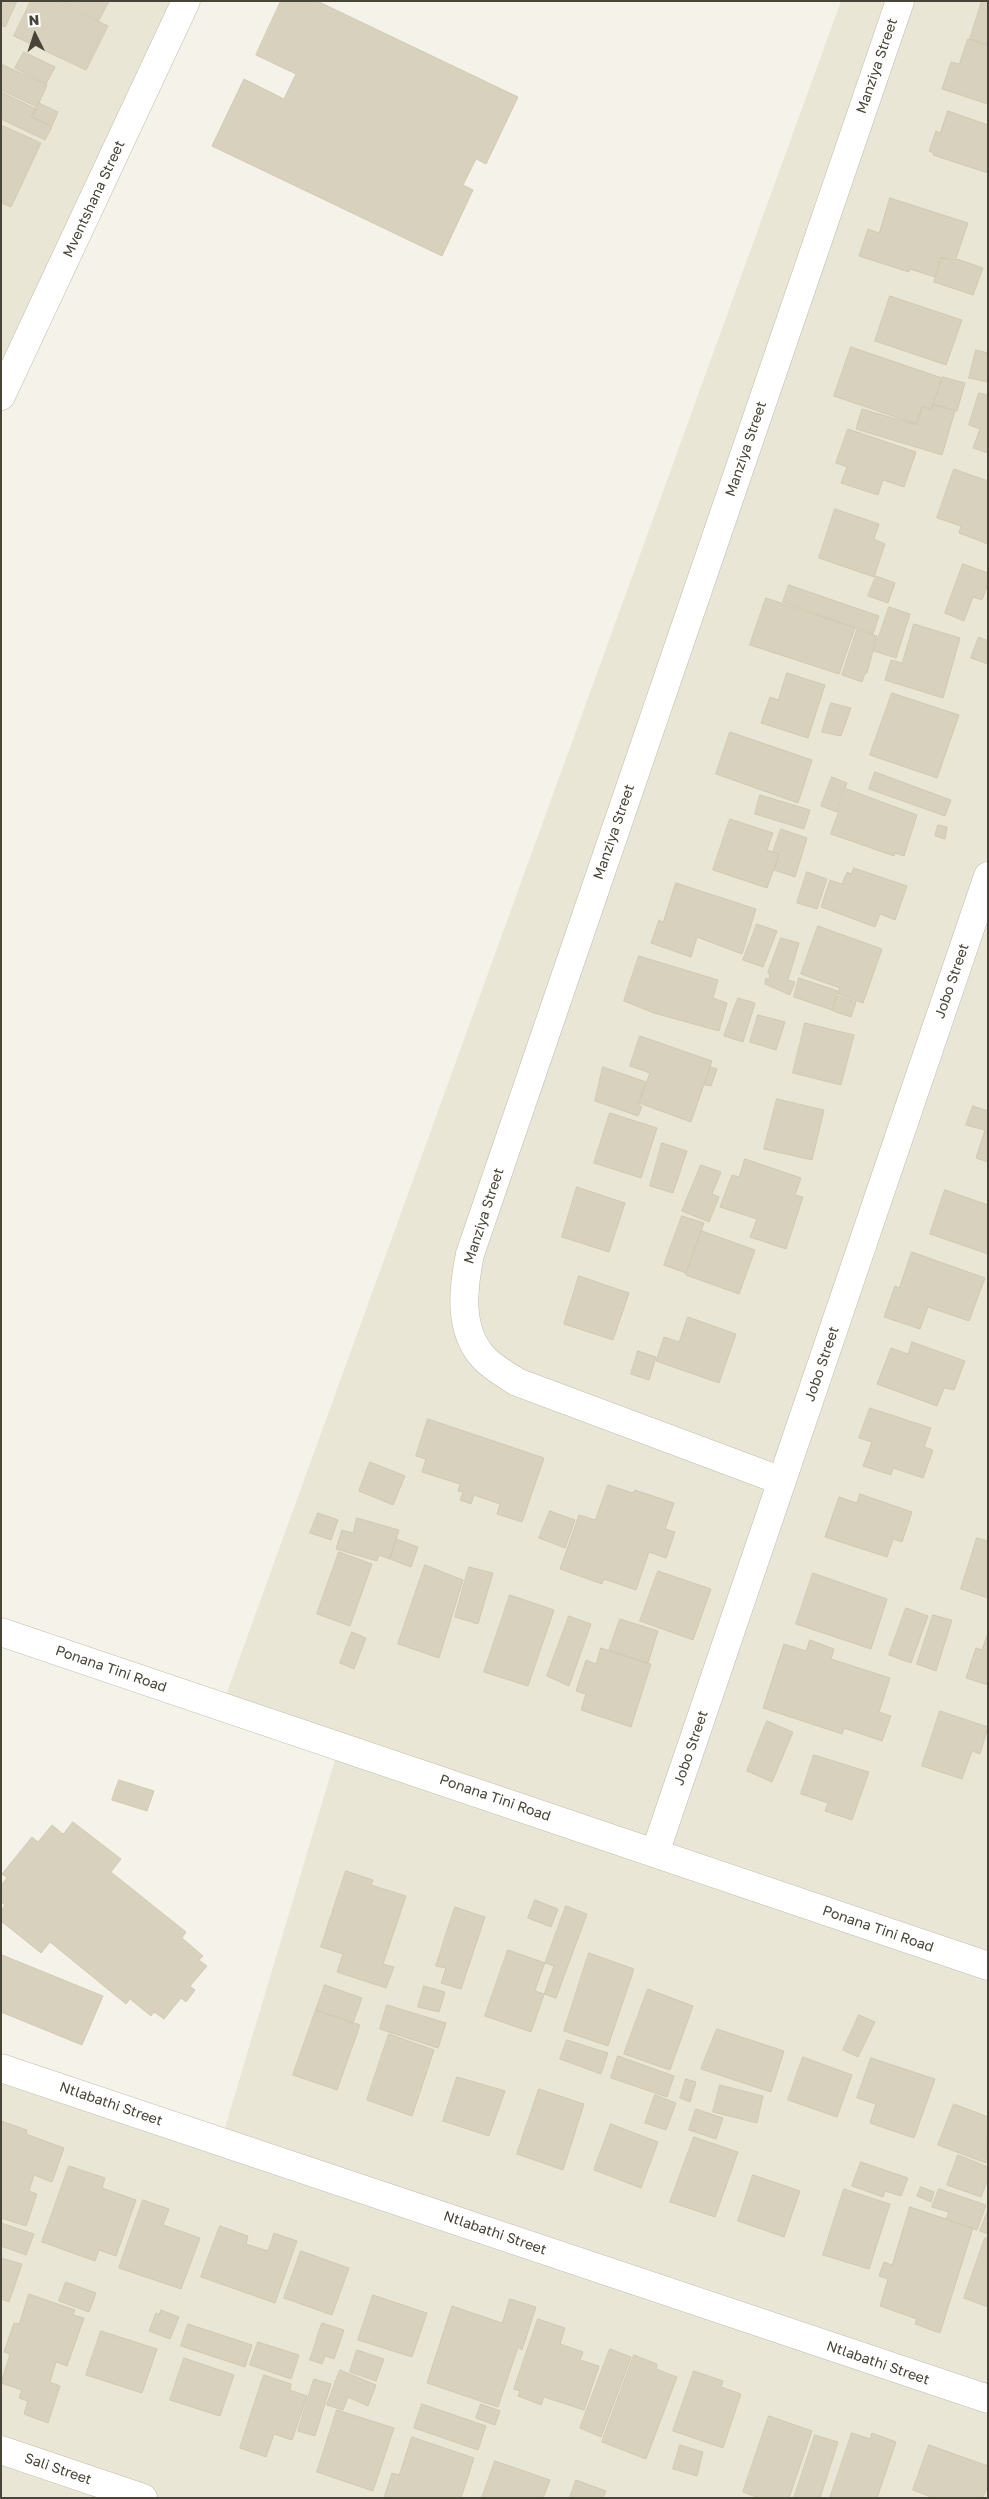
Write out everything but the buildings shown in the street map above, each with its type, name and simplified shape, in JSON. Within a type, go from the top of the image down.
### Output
[{"type":"street","name":"Mventshana Street","points":[[1,396],[186,1]]},
{"type":"street","name":"Manziya Street","points":[[782,1481],[517,1382],[482,1356],[469,1331],[464,1308],[464,1284],[470,1254],[900,1]]},
{"type":"street","name":"Jobo Street","points":[[655,1853],[988,876]]},
{"type":"street","name":"Ponana Tini Road","points":[[1,1632],[988,1966]]},
{"type":"street","name":"Ntlabathi Street","points":[[1,2068],[988,2399]]},
{"type":"street","name":"Sali Street","points":[[1,2450],[143,2498]]},
{"type":"shaded area","points":[[1,1],[186,1],[1,396]]},
{"type":"shaded area","points":[[841,1],[988,1],[988,2498],[1,2498],[1,2070],[221,2141],[339,1746],[222,1706]]}]
